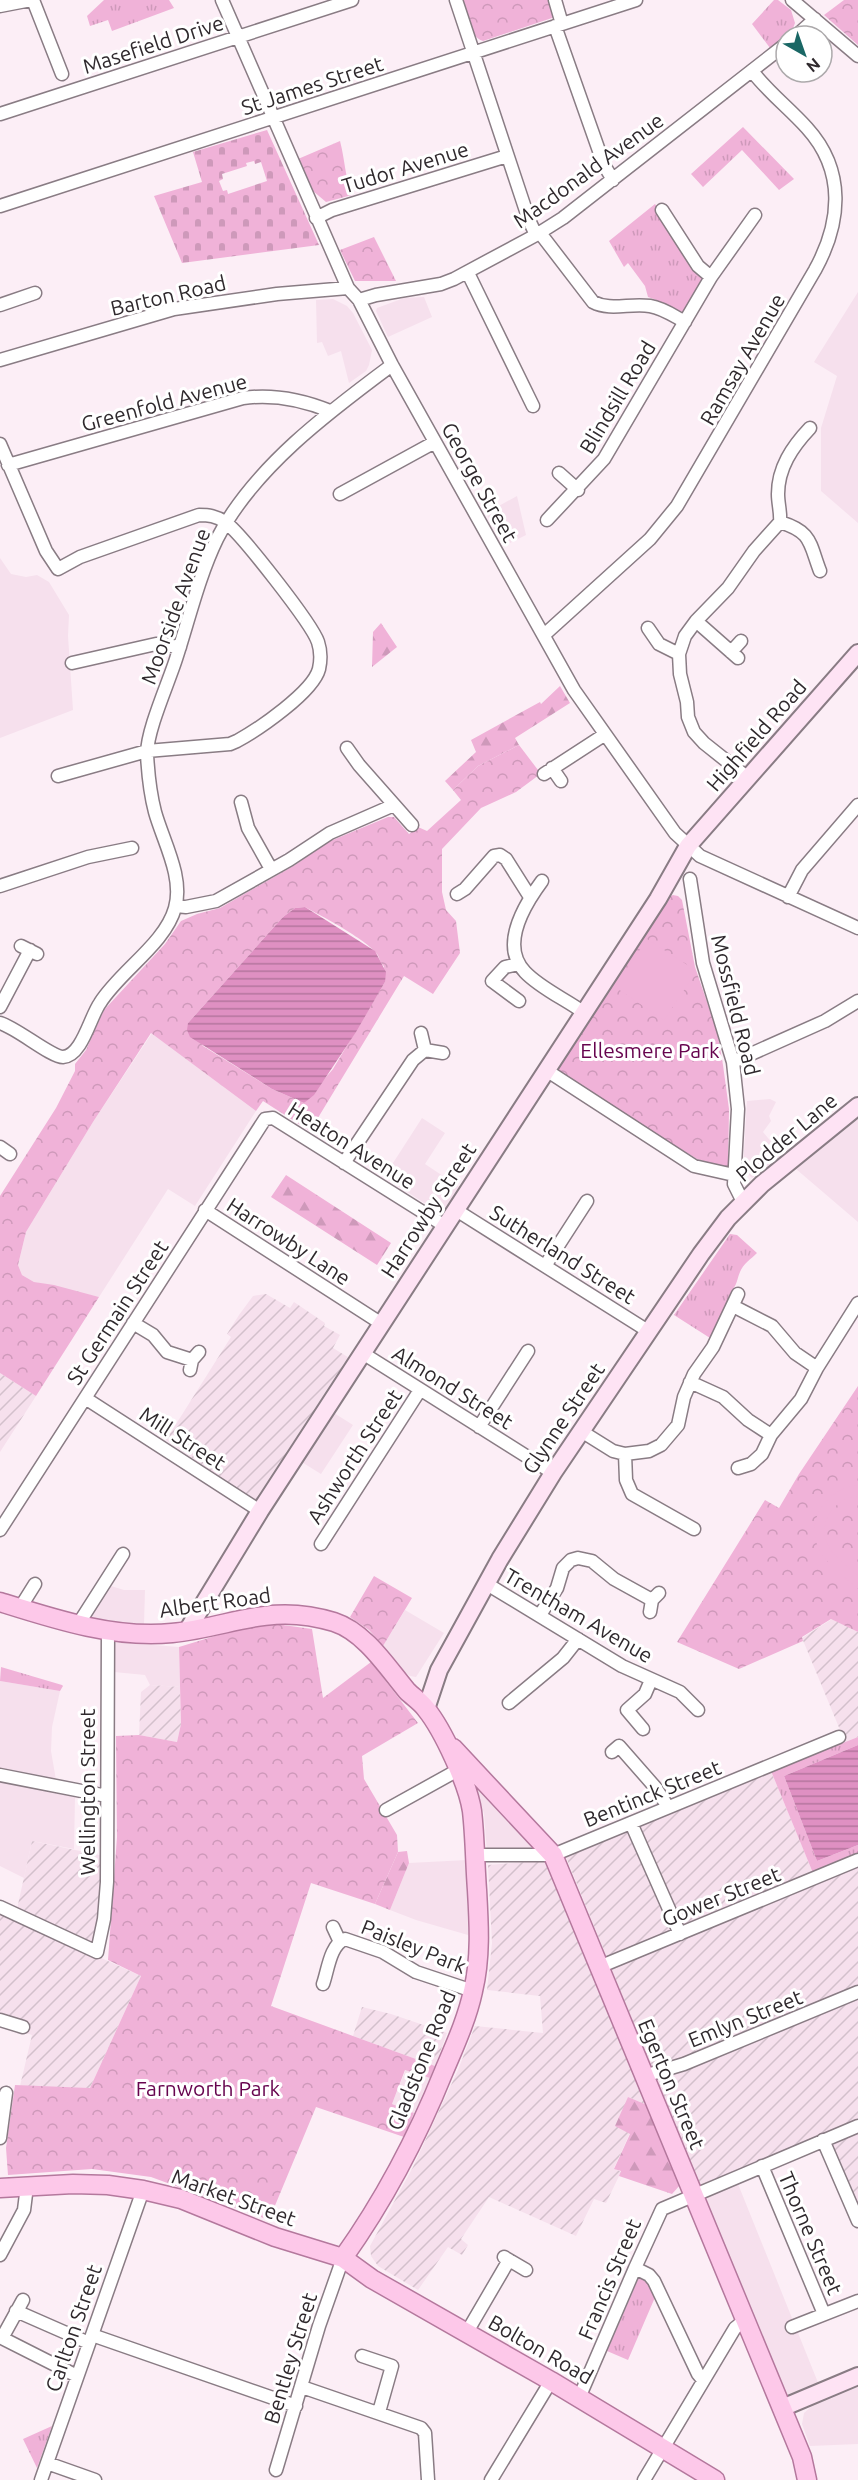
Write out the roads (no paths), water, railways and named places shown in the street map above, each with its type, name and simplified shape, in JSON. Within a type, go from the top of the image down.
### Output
[{"type":"main road","name":"Albert Road","points":[[0,1602],[108,1630],[138,1634],[187,1631],[272,1614],[312,1617],[336,1623],[356,1634],[410,1694]]},
{"type":"main road","points":[[410,1694],[426,1709],[444,1738]]},
{"type":"main road","name":"Gladstone Road","points":[[344,2258],[402,2167],[451,2055],[473,1991],[478,1958],[479,1925],[471,1809],[466,1790],[418,1716],[410,1694]]},
{"type":"main road","name":"Gladstone Road","points":[[444,1738],[455,1772]]},
{"type":"main road","name":"Egerton Street","points":[[444,1738],[553,1855],[802,2457],[807,2480]]},
{"type":"main road","name":"Market Street","points":[[0,2187],[108,2185],[143,2190],[181,2199],[275,2237],[344,2258]]},
{"type":"main road","name":"Bolton Road","points":[[344,2258],[372,2279],[551,2381],[716,2480]]},
{"type":"street","points":[[0,6],[32,0],[62,74]]},
{"type":"street","name":"George Street","points":[[222,0],[348,288],[359,300],[392,365],[574,690],[604,735],[675,833],[700,856],[858,928]]},
{"type":"street","name":"Masefield Drive","points":[[0,114],[352,0]]},
{"type":"street","points":[[456,0],[507,156],[538,234],[585,294],[593,302],[603,307],[601,320]]},
{"type":"street","points":[[555,0],[559,25],[604,165],[613,180]]},
{"type":"street","name":"St James Street","points":[[0,206],[636,0]]},
{"type":"street","points":[[792,0],[858,56]]},
{"type":"street","points":[[809,24],[815,19]]},
{"type":"street","name":"Macdonald Avenue","points":[[359,300],[376,295],[441,285],[468,273],[538,234],[613,180],[774,54]]},
{"type":"street","name":"Ramsay Avenue","points":[[544,635],[650,539],[677,507],[829,244],[835,219],[836,200],[830,164],[818,142],[806,127],[763,86],[752,71]]},
{"type":"street","name":"Tudor Avenue","points":[[316,218],[332,210],[507,156]]},
{"type":"street","points":[[662,210],[698,266],[711,277]]},
{"type":"street","name":"Blindsill Road","points":[[547,519],[578,490],[604,459],[711,277],[755,215]]},
{"type":"street","points":[[468,273],[527,403]]},
{"type":"street","name":"Barton Road","points":[[0,360],[174,309],[277,294],[348,288]]},
{"type":"street","points":[[0,305],[36,293]]},
{"type":"street","name":"Blindsill Road","points":[[603,307],[649,306],[659,308],[685,322]]},
{"type":"street","name":"Moorside Avenue","points":[[147,752],[210,558],[226,522],[282,455],[330,411],[392,365]]},
{"type":"street","name":"Greenfold Avenue","points":[[8,465],[243,398],[258,396],[310,402],[330,411]]},
{"type":"street","points":[[748,778],[704,743],[694,732],[688,717],[678,664],[679,654],[685,636],[696,621],[728,588],[754,551],[780,522],[777,496],[783,467],[793,448],[810,428]]},
{"type":"street","points":[[340,494],[435,442]]},
{"type":"street","points":[[0,444],[46,551],[58,569],[80,557],[199,515],[212,515],[226,522],[244,540],[314,633],[320,652],[319,670],[315,680],[302,694],[237,741],[230,744],[147,752],[58,776]]},
{"type":"street","name":"Blindsill Road","points":[[559,473],[578,490]]},
{"type":"street","points":[[780,522],[803,532],[808,537],[820,554],[820,571]]},
{"type":"street","points":[[696,621],[735,655],[741,641]]},
{"type":"street","points":[[650,635],[665,648],[679,654]]},
{"type":"street","points":[[72,663],[156,644],[180,647]]},
{"type":"street","name":"Highfield Road","points":[[688,846],[858,653]]},
{"type":"street","points":[[561,781],[548,771],[604,735]]},
{"type":"street","points":[[347,748],[354,769],[394,805],[412,825]]},
{"type":"street","points":[[0,1023],[16,1029],[55,1055],[65,1057],[75,1053],[100,1003],[124,973],[161,936],[176,906],[175,876],[152,797],[147,752]]},
{"type":"street","points":[[176,906],[186,907],[216,901],[297,856],[330,833],[394,805]]},
{"type":"street","points":[[788,897],[802,870],[858,805]]},
{"type":"street","points":[[256,807],[242,807],[253,838],[271,869]]},
{"type":"street","name":"Harrowby Street","points":[[187,1631],[260,1511],[658,899],[688,846]]},
{"type":"street","points":[[0,886],[88,856],[132,848]]},
{"type":"street","points":[[465,894],[494,856],[500,855],[506,859],[530,897]]},
{"type":"street","points":[[542,881],[530,897],[518,924],[515,947],[519,964],[531,977],[584,1012]]},
{"type":"street","name":"Mossfield Road","points":[[688,884],[703,963],[733,1062],[738,1109],[734,1175],[735,1189],[743,1202]]},
{"type":"street","points":[[0,1007],[30,950]]},
{"type":"street","points":[[518,983],[515,997],[492,981],[500,970],[519,964]]},
{"type":"street","points":[[733,1062],[816,1026],[858,1001]]},
{"type":"street","points":[[421,1034],[425,1050]]},
{"type":"street","points":[[344,1163],[386,1092],[413,1060],[425,1050],[442,1053]]},
{"type":"street","points":[[546,1070],[694,1166],[734,1175]]},
{"type":"street","name":"Plodder Lane","points":[[743,1202],[793,1157],[858,1106]]},
{"type":"street","name":"Heaton Avenue","points":[[267,1117],[273,1118],[445,1226]]},
{"type":"street","name":"St Germain Street","points":[[0,1530],[267,1117]]},
{"type":"street","points":[[545,1266],[587,1201]]},
{"type":"street","name":"Glynne Street","points":[[426,1709],[439,1670],[553,1473],[700,1254],[743,1202]]},
{"type":"street","name":"Harrowby Lane","points":[[205,1210],[382,1324]]},
{"type":"street","name":"Sutherland Street","points":[[456,1210],[648,1331]]},
{"type":"street","points":[[581,1431],[613,1451],[625,1454],[649,1451],[661,1445],[678,1425],[690,1382],[713,1347],[738,1294]]},
{"type":"street","points":[[738,1468],[754,1468],[771,1435],[801,1399],[816,1368],[856,1300]]},
{"type":"street","points":[[733,1306],[772,1326],[795,1353],[816,1368]]},
{"type":"street","points":[[133,1323],[153,1335],[167,1352],[194,1361]]},
{"type":"street","name":"Almond Street","points":[[364,1354],[553,1473]]},
{"type":"street","points":[[479,1427],[520,1356]]},
{"type":"street","points":[[690,1382],[723,1397],[748,1420],[771,1435]]},
{"type":"street","name":"Ashworth Street","points":[[321,1544],[420,1390]]},
{"type":"street","name":"Mill Street","points":[[85,1398],[260,1511]]},
{"type":"street","points":[[625,1454],[626,1480],[632,1494],[696,1531]]},
{"type":"street","points":[[79,1623],[123,1554]]},
{"type":"street","points":[[540,1615],[557,1588],[567,1562],[578,1558],[591,1561],[614,1579],[654,1602]]},
{"type":"street","points":[[20,1608],[35,1584]]},
{"type":"street","name":"Trentham Avenue","points":[[487,1584],[622,1666],[680,1692],[698,1710]]},
{"type":"street","points":[[206,1598],[210,1626]]},
{"type":"street","name":"Wellington Street","points":[[0,1907],[97,1952],[104,1919],[107,1882],[108,1630]]},
{"type":"street","points":[[509,1703],[563,1658],[578,1639]]},
{"type":"street","name":"Glynne Street","points":[[410,1694],[439,1670]]},
{"type":"street","name":"Trentham Avenue","points":[[643,1729],[627,1710],[645,1694],[651,1680]]},
{"type":"street","name":"Bentinck Street","points":[[475,1855],[553,1855],[839,1737]]},
{"type":"street","points":[[612,1752],[619,1746],[655,1787],[668,1808]]},
{"type":"street","points":[[386,1810],[455,1772]]},
{"type":"street","points":[[0,1774],[107,1796]]},
{"type":"street","points":[[631,1822],[680,1934]]},
{"type":"street","name":"Gower Street","points":[[598,1967],[858,1860]]},
{"type":"street","name":"Paisley Park","points":[[333,1927],[340,1942]]},
{"type":"street","name":"Paisley Park","points":[[324,1987],[334,1949],[340,1942],[350,1940],[383,1952],[416,1972],[473,1991]]},
{"type":"street","name":"Emlyn Street","points":[[644,2076],[684,2064],[858,1992]]},
{"type":"street","points":[[0,2020],[23,2027]]},
{"type":"street","points":[[0,2138],[6,2093]]},
{"type":"street","name":"Francis Street","points":[[579,2398],[660,2211],[694,2194],[858,2126]]},
{"type":"street","points":[[824,2140],[858,2220]]},
{"type":"street","name":"Thorne Street","points":[[762,2166],[824,2314]]},
{"type":"street","points":[[0,2255],[24,2210],[27,2186]]},
{"type":"street","name":"Carlton Street","points":[[41,2480],[143,2190]]},
{"type":"street","name":"Bentley Street","points":[[276,2470],[319,2326],[344,2258]]},
{"type":"street","points":[[467,2332],[506,2258],[526,2270]]},
{"type":"street","points":[[635,2268],[649,2275],[654,2281],[698,2374],[703,2380]]},
{"type":"street","points":[[792,2327],[858,2301]]},
{"type":"street","points":[[77,2376],[1,2337],[20,2306],[90,2339],[296,2406]]},
{"type":"street","points":[[644,2480],[735,2328],[745,2320]]},
{"type":"street","points":[[362,2356],[392,2366],[379,2412]]},
{"type":"street","points":[[782,2408],[858,2376]]},
{"type":"street","points":[[491,2480],[551,2381]]},
{"type":"street","points":[[302,2387],[379,2412],[423,2430],[428,2480]]},
{"type":"street","points":[[47,2463],[95,2480]]},
{"type":"park label","name":"Ellesmere Park","points":[[650,1050]]},
{"type":"park label","name":"Farnworth Park","points":[[208,2088]]}]
